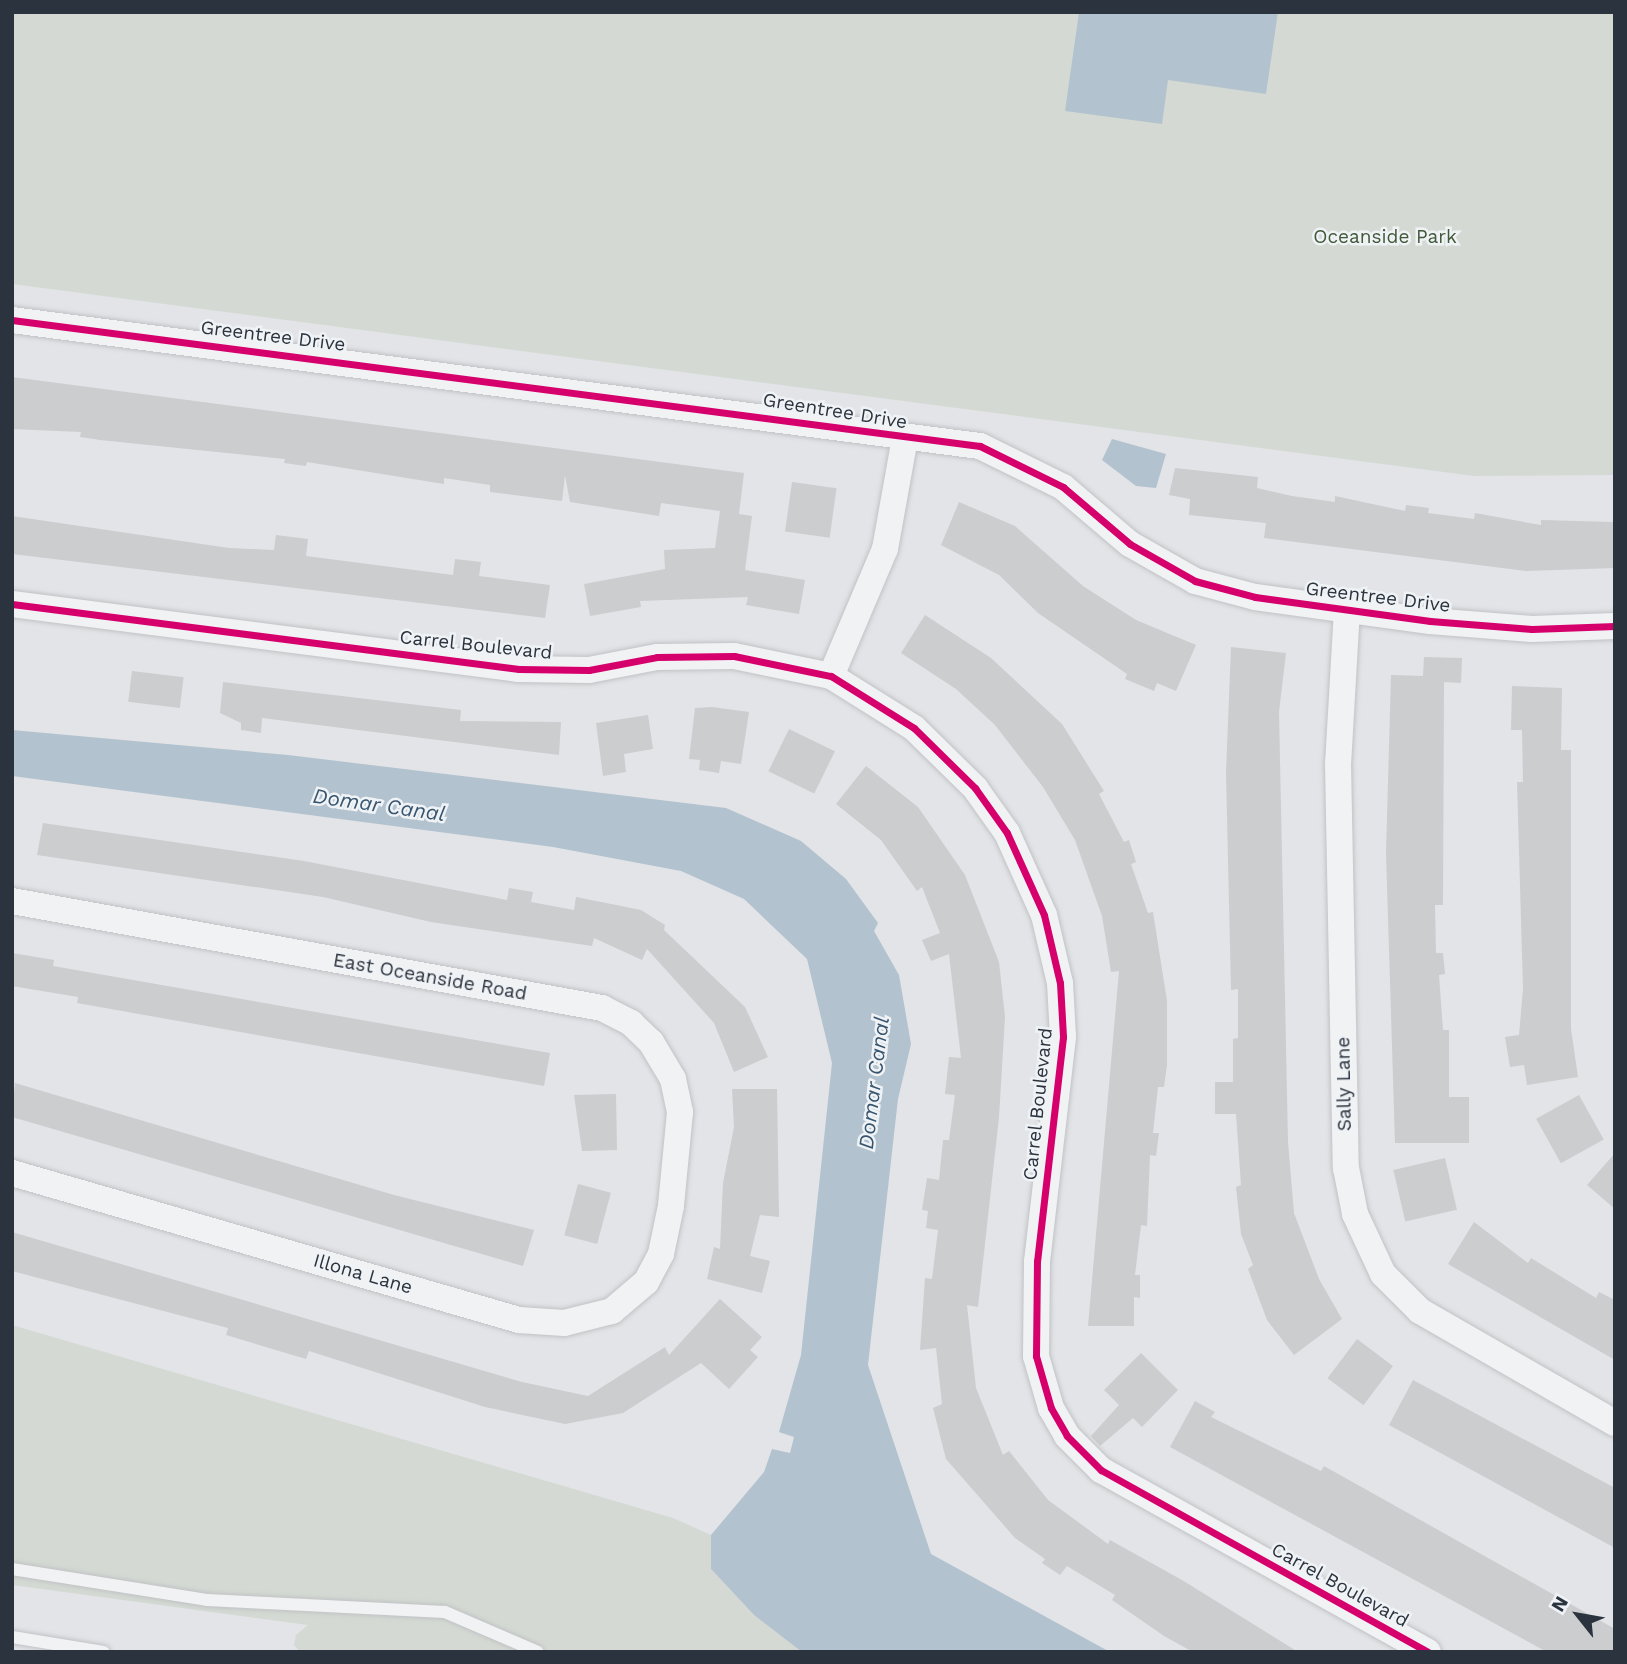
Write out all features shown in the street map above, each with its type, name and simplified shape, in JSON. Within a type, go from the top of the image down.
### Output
[{"type":"street","name":"Greentree Drive","points":[[12,320],[980,446],[1028,466],[1063,487],[1130,544],[1195,581],[1255,597],[1347,610],[1532,629],[1615,626]]},
{"type":"street","points":[[831,676],[885,549],[905,438]]},
{"type":"street","name":"Carrel Boulevard","points":[[12,604],[519,669],[589,670],[703,654],[831,676],[914,729],[975,788],[1007,833],[1044,915],[1060,983],[1063,1037],[1037,1261],[1036,1356],[1042,1388],[1067,1436],[1112,1476],[1428,1652]]},
{"type":"street","name":"Sally Lane","points":[[1347,610],[1338,777],[1346,1168],[1355,1214],[1383,1275],[1420,1311],[1615,1423]]},
{"type":"street","name":"East Oceanside Road","points":[[12,901],[602,1008],[631,1023],[651,1042],[673,1079],[680,1112],[667,1223]]},
{"type":"street","name":"Illona Lane","points":[[12,1173],[519,1320],[564,1323],[593,1319],[628,1301],[646,1282],[661,1254],[667,1223]]},
{"type":"lane","points":[[12,1569],[207,1600],[445,1612],[538,1652]]},
{"type":"lane","points":[[12,1637],[104,1652]]},
{"type":"green space","name":"Oceanside Park","points":[[12,12],[1615,12],[1615,475],[1474,476],[12,284]]},
{"type":"green space","points":[[12,1325],[673,1518],[711,1535],[711,1569],[754,1615],[802,1652],[300,1652],[294,1645],[296,1635],[308,1625],[12,1585]]},
{"type":"water","points":[[1079,12],[1278,12],[1266,94],[1168,80],[1162,124],[1065,111]]},
{"type":"water","points":[[1112,439],[1166,454],[1156,488],[1136,486],[1102,460]]},
{"type":"water","name":"Domar Canal","points":[[12,730],[288,755],[726,808],[801,841],[846,879],[878,923],[874,931],[899,975],[911,1044],[898,1099],[868,1365],[931,1554],[1110,1652],[802,1652],[754,1615],[711,1569],[711,1535],[764,1472],[772,1449],[790,1453],[794,1437],[779,1432],[801,1355],[832,1063],[807,959],[744,899],[681,871],[553,847],[12,776]]},
{"type":"building","points":[[12,377],[744,473],[739,514],[752,516],[745,570],[805,580],[799,614],[746,605],[748,597],[640,601],[641,607],[590,616],[584,584],[665,569],[664,550],[715,548],[720,511],[661,503],[659,516],[570,502],[565,475],[562,501],[490,492],[490,485],[444,478],[444,484],[307,462],[306,466],[284,463],[285,459],[100,440],[80,437],[81,432],[12,429]]},
{"type":"building","points":[[1175,468],[1258,477],[1257,488],[1335,502],[1335,496],[1405,511],[1406,505],[1429,508],[1428,513],[1474,519],[1475,513],[1541,525],[1541,520],[1615,522],[1615,568],[1526,571],[1264,538],[1266,523],[1189,515],[1190,499],[1169,495]]},
{"type":"building","points":[[792,482],[837,488],[830,538],[785,532]]},
{"type":"building","points":[[959,502],[1015,526],[1083,586],[1136,620],[1196,645],[1176,691],[1157,683],[1154,691],[1125,679],[1127,674],[1038,613],[999,575],[941,545]]},
{"type":"building","points":[[12,516],[229,548],[274,550],[276,535],[308,539],[306,556],[453,575],[455,559],[481,562],[479,576],[550,585],[545,618],[12,554]]},
{"type":"building","points":[[925,615],[991,658],[1062,724],[1104,791],[1099,794],[1124,842],[1129,840],[1136,862],[1131,864],[1148,913],[1153,912],[1167,1001],[1167,1065],[1164,1087],[1158,1087],[1153,1133],[1159,1133],[1156,1156],[1150,1155],[1147,1226],[1141,1225],[1135,1275],[1140,1275],[1140,1298],[1134,1297],[1134,1326],[1088,1326],[1119,971],[1111,972],[1102,916],[1075,840],[1043,787],[995,725],[956,689],[901,653]]},
{"type":"building","points":[[1231,647],[1286,653],[1279,712],[1288,1142],[1294,1213],[1319,1279],[1342,1319],[1294,1355],[1267,1320],[1248,1269],[1253,1265],[1241,1234],[1236,1187],[1241,1185],[1236,1114],[1215,1114],[1215,1082],[1233,1082],[1233,1039],[1238,1038],[1238,989],[1231,990],[1226,773]]},
{"type":"building","points":[[1424,657],[1462,658],[1461,683],[1444,682],[1443,905],[1435,905],[1436,953],[1443,953],[1445,974],[1439,975],[1443,1030],[1449,1030],[1449,1097],[1469,1097],[1469,1143],[1395,1143],[1386,853],[1391,675],[1423,676]]},
{"type":"building","points":[[132,671],[184,677],[180,708],[128,702]]},
{"type":"building","points":[[223,682],[461,710],[460,721],[561,722],[559,755],[262,718],[261,733],[241,730],[241,723],[220,713]]},
{"type":"building","points":[[1512,686],[1562,688],[1561,750],[1571,750],[1571,1029],[1578,1077],[1527,1085],[1524,1065],[1510,1067],[1505,1037],[1519,1035],[1523,989],[1517,782],[1523,782],[1522,730],[1511,730]]},
{"type":"building","points":[[712,707],[749,712],[741,764],[721,761],[719,773],[699,770],[700,760],[689,759],[695,708]]},
{"type":"building","points":[[648,715],[653,749],[624,754],[626,772],[603,776],[596,723]]},
{"type":"building","points":[[789,729],[835,751],[814,794],[768,771]]},
{"type":"building","points":[[866,766],[918,807],[965,875],[999,962],[1005,1017],[999,1117],[978,1307],[967,1305],[976,1388],[1003,1455],[1009,1451],[1048,1500],[1108,1544],[1110,1540],[1182,1580],[1298,1652],[1193,1652],[1164,1636],[1112,1600],[1115,1595],[1067,1566],[1060,1575],[1042,1563],[1045,1559],[1015,1538],[946,1459],[933,1408],[942,1404],[936,1348],[920,1350],[925,1278],[932,1279],[938,1230],[926,1228],[928,1211],[922,1210],[927,1178],[939,1180],[943,1140],[949,1140],[955,1095],[945,1094],[949,1057],[961,1058],[949,954],[931,961],[922,940],[940,933],[922,887],[917,891],[881,840],[836,804]]},
{"type":"building","points":[[43,823],[304,861],[507,900],[509,888],[533,892],[531,902],[574,910],[576,897],[641,910],[665,925],[664,930],[745,1007],[768,1057],[734,1072],[714,1023],[647,949],[642,960],[594,938],[592,946],[431,922],[323,897],[37,855]]},
{"type":"building","points":[[12,953],[54,960],[53,966],[550,1053],[544,1086],[77,1003],[78,997],[12,986]]},
{"type":"building","points":[[15,1083],[394,1195],[534,1230],[523,1266],[12,1117]]},
{"type":"building","points":[[732,1089],[777,1089],[779,1217],[760,1215],[750,1256],[770,1261],[762,1293],[707,1279],[714,1247],[720,1249],[723,1183],[734,1127]]},
{"type":"building","points":[[616,1094],[617,1150],[582,1151],[574,1095]]},
{"type":"building","points":[[1579,1095],[1604,1140],[1561,1163],[1536,1119]]},
{"type":"building","points":[[1615,1153],[1615,1209],[1587,1185]]},
{"type":"building","points":[[1445,1158],[1457,1210],[1405,1222],[1393,1170]]},
{"type":"building","points":[[578,1184],[611,1193],[597,1244],[564,1235]]},
{"type":"building","points":[[1474,1222],[1528,1263],[1531,1258],[1596,1298],[1599,1292],[1615,1300],[1615,1360],[1448,1264]]},
{"type":"building","points":[[12,1232],[522,1382],[588,1396],[665,1347],[669,1355],[720,1299],[762,1337],[750,1350],[758,1357],[729,1389],[701,1363],[623,1413],[565,1424],[485,1407],[309,1351],[306,1359],[226,1335],[228,1328],[12,1271]]},
{"type":"building","points":[[1357,1339],[1393,1366],[1363,1405],[1328,1378]]},
{"type":"building","points":[[1141,1353],[1178,1390],[1142,1427],[1133,1418],[1100,1446],[1091,1436],[1119,1405],[1104,1390]]},
{"type":"building","points":[[1413,1380],[1615,1488],[1615,1548],[1389,1425]]},
{"type":"building","points":[[1195,1401],[1215,1412],[1211,1417],[1321,1471],[1324,1466],[1615,1629],[1615,1652],[1547,1652],[1170,1447]]},
{"type":"cycle path","points":[[12,320],[980,446],[1063,487],[1130,544],[1195,581],[1255,597],[1430,621],[1532,629],[1615,626]]},
{"type":"cycle path","points":[[12,604],[519,669],[589,670],[657,657],[734,656],[831,676],[914,728],[975,788],[1007,833],[1044,915],[1060,983],[1063,1037],[1037,1261],[1036,1356],[1051,1408],[1067,1436],[1101,1470],[1428,1652]]}]
